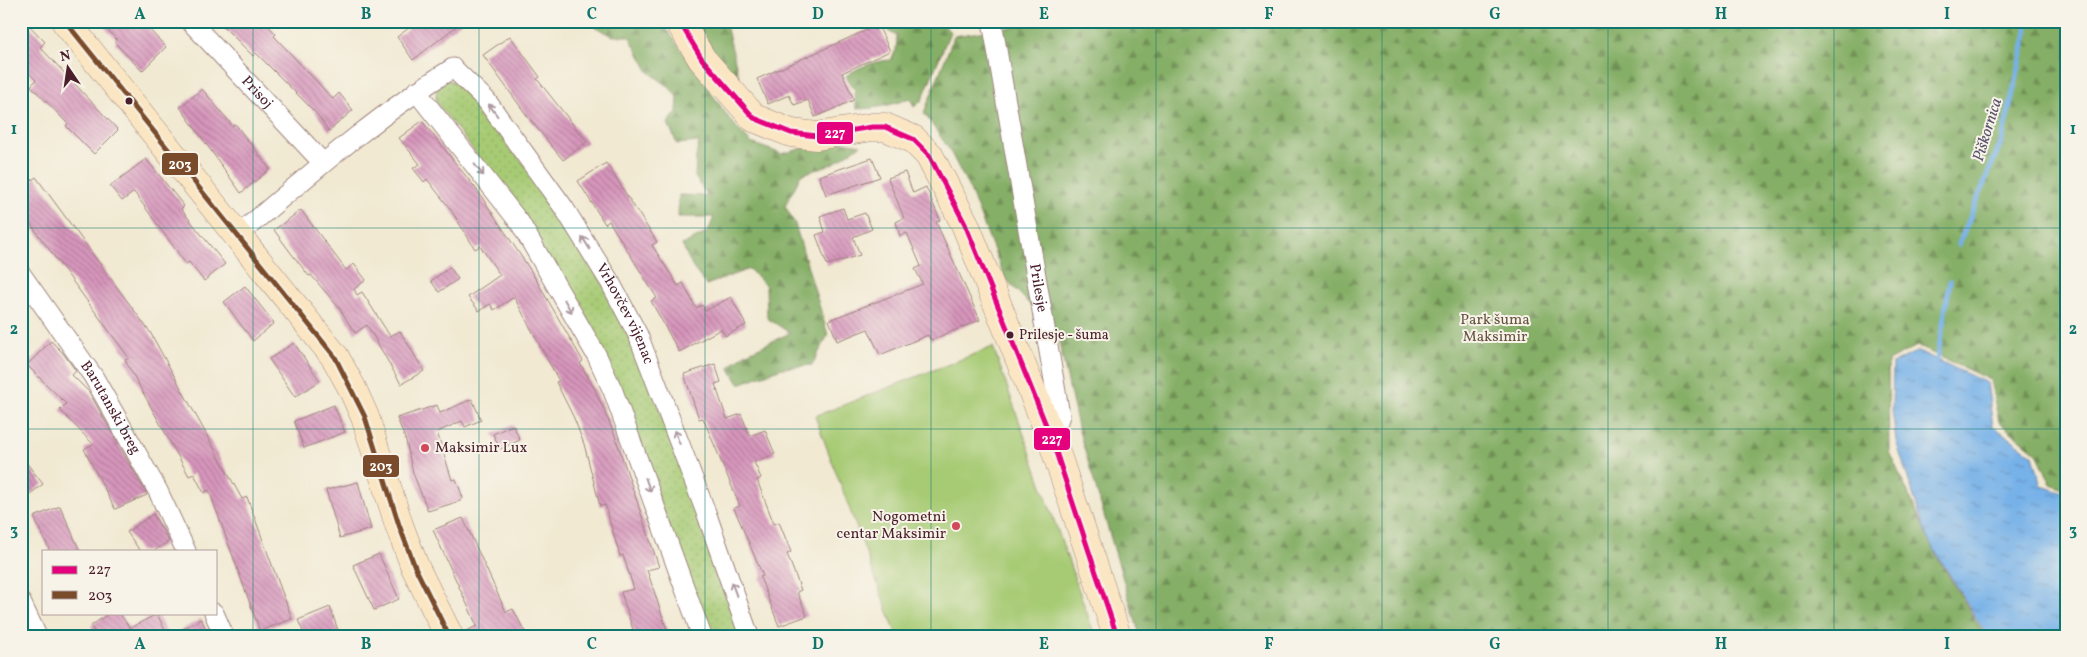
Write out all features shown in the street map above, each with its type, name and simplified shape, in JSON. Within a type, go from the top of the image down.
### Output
[{"type":"street","points":[[65,21],[335,357],[365,417],[402,533],[415,567],[449,636]]},
{"type":"street","name":"Prisoj","points":[[190,21],[324,163]]},
{"type":"street","points":[[679,21],[702,59],[754,118],[791,133],[817,136],[872,127],[885,127],[905,135],[923,147],[944,181],[968,231],[1052,440],[1117,636]]},
{"type":"street","name":"Prilesje","points":[[992,21],[1060,415],[1052,440]]},
{"type":"street","name":"Vrhovčev vijenac","points":[[238,235],[324,163],[416,91],[453,68],[486,100],[564,208],[610,282],[638,335],[710,524],[749,636]]},
{"type":"street","points":[[416,91],[520,223],[597,356],[613,391],[702,636]]},
{"type":"street","name":"Barutanski breg","points":[[21,274],[93,376],[158,492],[186,550]]},
{"type":"street","points":[[21,602],[37,636]]},
{"type":"street","points":[[214,614],[224,636]]},
{"type":"green space","points":[[584,21],[661,21],[731,121],[751,143],[782,154],[833,140],[861,145],[834,163],[801,175],[785,206],[795,224],[828,335],[812,365],[782,368],[739,384],[729,367],[745,354],[790,333],[767,318],[766,286],[749,269],[706,285],[693,268],[682,245],[708,232],[714,217],[678,217],[679,195],[708,196],[695,177],[699,142],[677,144],[668,123],[677,112],[678,97],[668,86],[649,72],[629,36],[613,36]]},
{"type":"green space","points":[[691,21],[722,21],[727,29],[739,77],[718,62]]},
{"type":"green space","points":[[886,21],[940,21],[950,32],[922,100],[914,107],[910,98],[883,106],[856,109],[855,90],[846,76],[856,69],[867,65],[891,60],[896,50],[897,36],[888,31],[891,24]]},
{"type":"green space","name":"Park šuma Maksimir","points":[[1051,21],[2066,21],[2066,490],[2051,484],[2037,453],[1999,422],[1990,380],[1917,346],[1888,361],[1889,451],[1935,553],[1985,636],[1140,636],[1079,431],[1057,333],[1005,278],[970,190],[949,149],[924,113],[954,36]]},
{"type":"green space","points":[[446,81],[458,81],[463,84],[546,193],[610,295],[652,388],[742,636],[709,636],[620,393],[522,213],[437,103],[437,90]]},
{"type":"green space","name":"Nogometni centar Maksimir","points":[[993,347],[1095,636],[897,636],[815,416]]},
{"type":"water","points":[[1918,351],[1987,383],[1993,426],[2033,455],[2042,486],[2066,494],[2066,636],[1987,636],[1927,538],[1896,441],[1892,410],[1893,363]]},
{"type":"building","points":[[21,21],[25,21],[45,42],[40,47],[118,130],[94,154],[66,126],[68,124],[31,86],[36,80],[21,65]]},
{"type":"building","points":[[99,21],[141,21],[166,47],[142,71],[115,43],[117,40]]},
{"type":"building","points":[[218,21],[264,21],[276,34],[274,36],[333,99],[339,93],[353,110],[329,131],[316,113],[256,53],[253,56]]},
{"type":"building","points":[[418,21],[463,21],[413,60],[397,37]]},
{"type":"building","points":[[878,25],[890,51],[842,73],[854,100],[815,117],[808,100],[794,105],[789,95],[768,104],[757,79]]},
{"type":"building","points":[[510,36],[540,77],[537,79],[587,142],[563,160],[528,117],[483,55]]},
{"type":"building","points":[[202,89],[233,126],[235,124],[270,169],[241,193],[180,107]]},
{"type":"building","points":[[422,121],[477,190],[531,271],[583,361],[580,363],[595,390],[614,433],[659,567],[647,570],[669,636],[635,636],[621,592],[634,589],[623,555],[620,556],[605,505],[600,506],[584,444],[574,418],[556,382],[559,381],[514,297],[494,310],[490,304],[479,311],[468,297],[500,275],[480,246],[475,249],[451,210],[427,179],[424,182],[413,168],[420,164],[399,138]]},
{"type":"building","points":[[872,158],[880,177],[826,195],[819,176]]},
{"type":"building","points":[[146,159],[184,206],[181,209],[225,264],[204,281],[189,262],[186,264],[134,192],[122,201],[110,186]]},
{"type":"building","points":[[606,163],[657,242],[652,245],[678,286],[683,283],[696,308],[702,305],[705,311],[731,297],[746,325],[725,336],[721,329],[679,352],[651,301],[657,298],[609,221],[605,224],[578,181]]},
{"type":"building","points":[[905,172],[913,193],[926,187],[940,220],[936,222],[980,320],[931,340],[928,335],[880,355],[868,329],[837,341],[829,320],[923,284],[915,269],[921,266],[907,233],[900,236],[896,222],[904,218],[888,178]]},
{"type":"building","points":[[36,177],[150,332],[242,499],[247,497],[292,619],[260,631],[209,490],[204,493],[194,474],[189,476],[125,360],[129,358],[21,211],[21,188]]},
{"type":"building","points":[[843,208],[847,219],[865,213],[872,229],[853,237],[860,255],[827,265],[816,235],[825,232],[820,216]]},
{"type":"building","points":[[301,210],[346,270],[354,264],[366,280],[354,289],[357,295],[362,292],[390,336],[400,331],[424,371],[401,384],[367,325],[355,333],[340,309],[311,275],[309,276],[291,253],[274,230]]},
{"type":"building","points":[[450,267],[458,279],[439,292],[431,281]]},
{"type":"building","points":[[245,286],[274,323],[253,341],[224,302]]},
{"type":"building","points":[[51,341],[63,353],[76,371],[72,375],[89,392],[147,495],[115,509],[84,449],[93,444],[60,410],[66,404],[27,365]]},
{"type":"building","points":[[294,343],[320,381],[295,397],[269,359]]},
{"type":"building","points":[[715,364],[721,382],[715,384],[727,419],[741,414],[750,436],[765,430],[775,454],[754,462],[761,478],[757,480],[774,524],[779,522],[791,552],[787,554],[801,590],[797,592],[807,616],[779,626],[760,577],[763,576],[734,508],[740,506],[703,418],[699,419],[684,374]]},
{"type":"building","points":[[472,399],[481,420],[465,427],[462,421],[437,432],[452,480],[456,479],[463,498],[460,501],[428,511],[413,473],[406,441],[397,418],[437,405],[440,413]]},
{"type":"building","points":[[334,405],[345,432],[304,448],[294,421]]},
{"type":"building","points":[[513,425],[520,440],[500,449],[493,434]]},
{"type":"building","points":[[21,456],[43,484],[21,501]]},
{"type":"building","points":[[358,482],[371,529],[340,538],[326,490]]},
{"type":"building","points":[[60,506],[80,550],[50,550],[34,517]]},
{"type":"building","points":[[153,514],[169,541],[156,550],[139,550],[127,532]]},
{"type":"building","points":[[463,518],[506,612],[513,609],[525,632],[517,636],[464,636],[464,632],[477,626],[433,530]]},
{"type":"building","points":[[379,554],[399,599],[374,610],[353,565]]},
{"type":"building","points":[[330,607],[340,636],[305,636],[298,620]]},
{"type":"building","points":[[108,614],[120,614],[130,628],[157,614],[168,636],[97,636],[91,626]]},
{"type":"building","points":[[201,619],[210,636],[170,636]]},
{"type":"waterway","name":"Piškornica","points":[[1959,244],[2002,140],[2027,32],[2026,21]]},
{"type":"waterway","name":"Piškornica","points":[[1937,360],[1950,281]]},
{"type":"transit line","name":"203","points":[[65,21],[335,357],[365,417],[399,525],[415,567],[449,636]]},
{"type":"transit line","name":"227","points":[[679,21],[702,59],[754,118],[791,133],[817,136],[872,127],[885,127],[913,139],[929,155],[965,224],[1052,440],[1117,636]]},
{"type":"place","name":"Prilesje - šuma","points":[[1010,335]]},
{"type":"place","name":"Maksimir Lux","points":[[425,448]]},
{"type":"place","name":"Nogometni centar Maksimir","points":[[956,526]]}]
